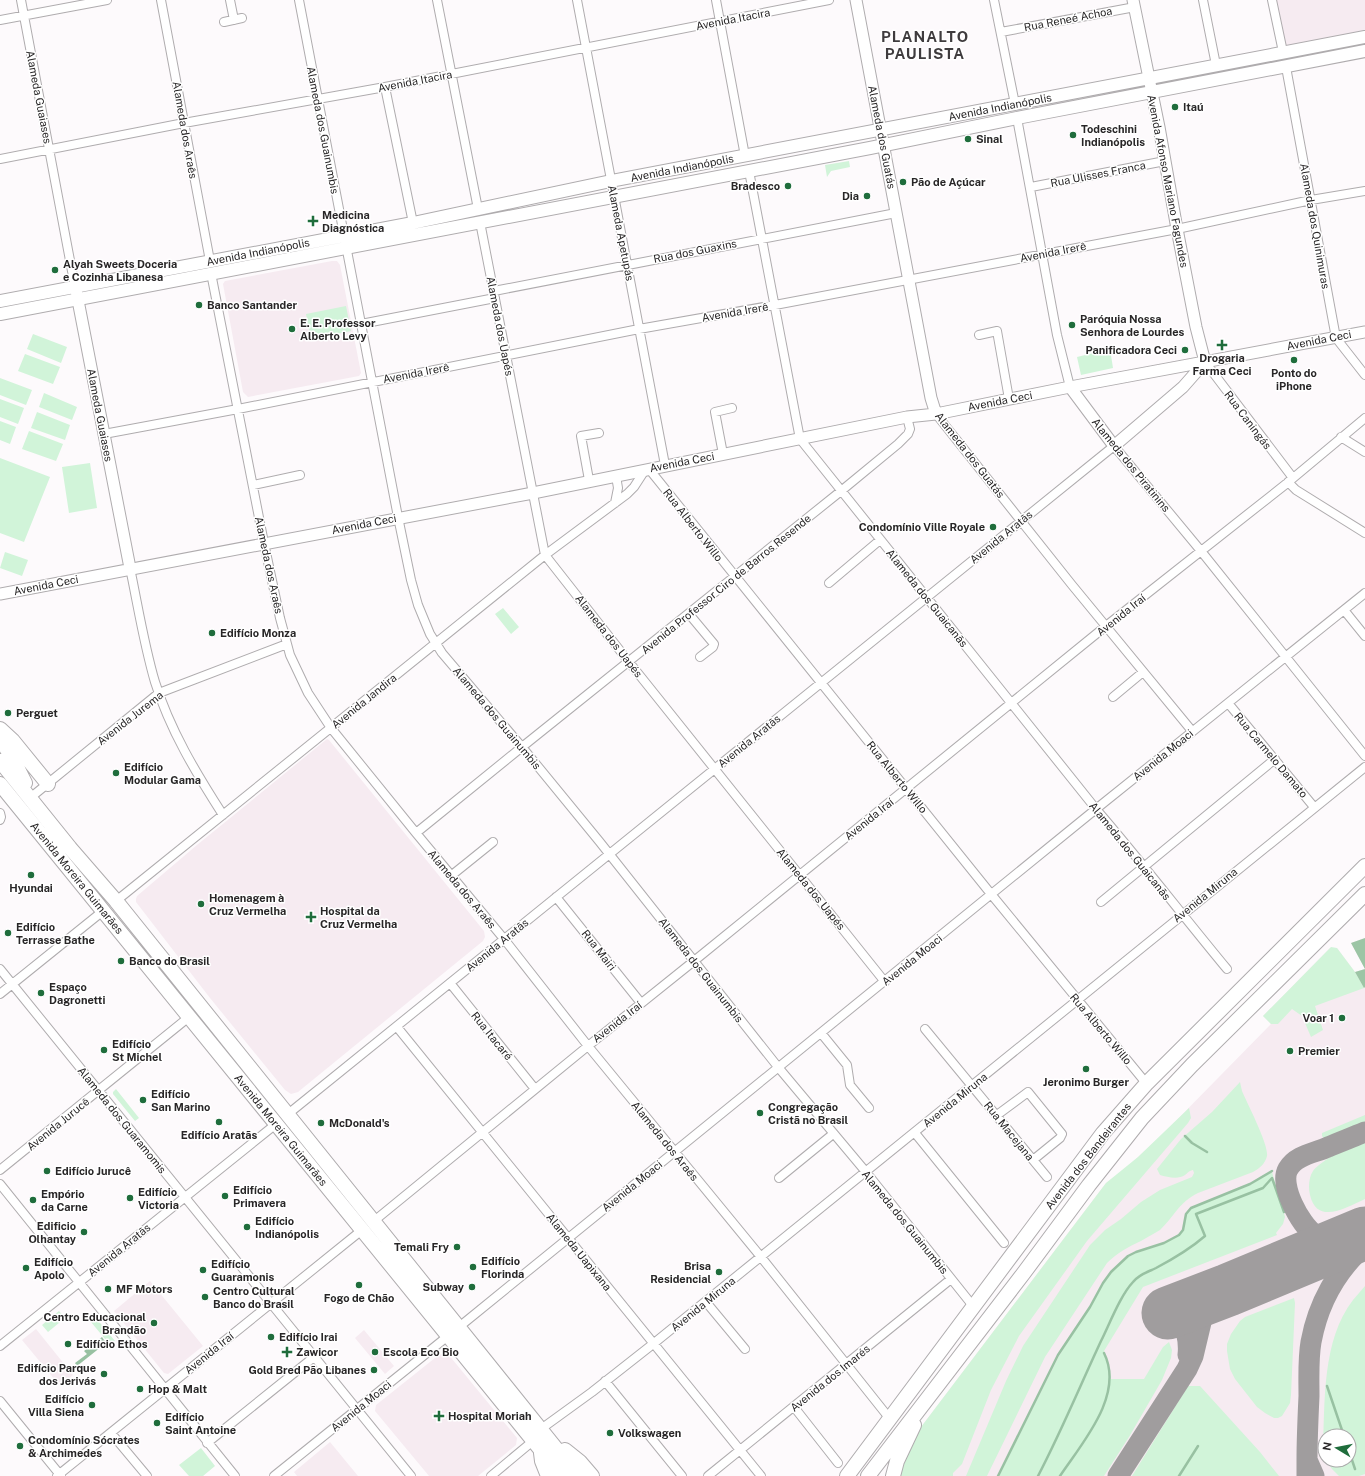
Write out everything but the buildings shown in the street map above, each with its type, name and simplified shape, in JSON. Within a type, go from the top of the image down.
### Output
[{"type":"highway","points":[[0,729],[13,741],[48,784]]},
{"type":"highway","name":"Avenida Moreira Guimarães","points":[[0,738],[21,774],[30,797]]},
{"type":"highway","name":"Avenida Moreira Guimarães","points":[[0,761],[70,848],[116,901],[374,1221],[537,1446],[562,1476]]},
{"type":"highway","name":"Avenida Moreira Guimarães","points":[[0,784],[362,1230],[541,1429],[578,1476]]},
{"type":"highway","points":[[0,798],[13,810],[34,824]]},
{"type":"highway","name":"Avenida dos Bandeirantes","points":[[847,1476],[1103,1133],[1146,1083],[1365,866]]},
{"type":"highway","name":"Avenida dos Bandeirantes","points":[[868,1476],[1023,1274],[1089,1185],[1142,1118],[1192,1064],[1365,894]]},
{"type":"highway","points":[[893,1476],[897,1462],[914,1427],[918,1411]]},
{"type":"highway","points":[[554,1445],[573,1455],[592,1476]]},
{"type":"highway","points":[[537,1446],[548,1476]]},
{"type":"main road","name":"Avenida Indianópolis","points":[[0,314],[76,293],[210,261],[413,223],[611,181],[1365,37]]},
{"type":"main road","name":"Avenida Indianópolis","points":[[0,301],[76,293],[211,273],[749,171],[1365,51]]},
{"type":"street","name":"Alameda Guaiases","points":[[21,0],[76,293],[130,568],[151,666],[159,693],[179,741],[203,784],[223,814]]},
{"type":"street","points":[[0,20],[107,0]]},
{"type":"street","name":"Alameda dos Araês","points":[[161,0],[210,261]]},
{"type":"street","points":[[230,0],[234,20]]},
{"type":"street","name":"Alameda dos Guainumbis","points":[[299,0],[398,517],[414,594],[425,623],[435,642],[449,662],[522,747],[778,1067],[866,1172],[973,1306]]},
{"type":"street","points":[[437,0],[478,209]]},
{"type":"street","name":"Alameda Apetupás","points":[[577,0],[666,466]]},
{"type":"street","points":[[716,0],[745,156]]},
{"type":"street","name":"Avenida Itacira","points":[[0,160],[184,123],[385,87],[720,21],[800,3],[829,0]]},
{"type":"street","name":"Alameda dos Guatás","points":[[856,0],[908,279],[931,398],[936,414],[1192,732]]},
{"type":"street","points":[[994,0],[1015,104]]},
{"type":"street","points":[[1203,0],[1216,65]]},
{"type":"street","points":[[1272,0],[1283,52]]},
{"type":"street","name":"Rua Reneé Achoa","points":[[1000,32],[1134,3]]},
{"type":"street","name":"Avenida Afonso Mariano Fagundes","points":[[1134,3],[1196,327],[1205,362]]},
{"type":"street","points":[[224,22],[242,18]]},
{"type":"street","name":"Alameda dos Quinimuras","points":[[1286,66],[1336,338],[1365,375]]},
{"type":"street","points":[[385,87],[413,223]]},
{"type":"street","name":"Alameda dos Piratinins","points":[[1017,118],[1031,187],[1057,335],[1070,387],[1114,446],[1365,756]]},
{"type":"street","name":"Rua Ulisses Franca","points":[[1031,187],[1165,160]]},
{"type":"street","name":"Alameda dos Guaicanãs","points":[[749,171],[800,439],[1096,809],[1227,969]]},
{"type":"street","name":"Avenida Irerê","points":[[104,434],[238,409],[639,329],[775,305],[1177,229],[1311,200],[1365,191]]},
{"type":"street","name":"Rua dos Guaxins","points":[[362,324],[627,264],[896,212]]},
{"type":"street","name":"Alameda dos Uapés","points":[[480,222],[545,555],[885,982]]},
{"type":"street","name":"Alameda dos Araês","points":[[211,273],[264,543],[287,644],[301,681],[316,706],[332,728],[416,834],[452,875],[504,939],[588,1046],[890,1419]]},
{"type":"street","points":[[979,334],[997,331],[1009,399]]},
{"type":"street","name":"Avenida Ceci","points":[[0,594],[616,476],[907,417],[936,414],[1070,387],[1365,332]]},
{"type":"street","name":"Avenida Aratãs","points":[[288,1114],[1114,446],[1183,387],[1205,362]]},
{"type":"street","name":"Rua Caningás","points":[[1205,362],[1296,490],[1365,533]]},
{"type":"street","points":[[723,454],[715,412],[732,408]]},
{"type":"street","name":"Avenida Professor Ciro de Barros Resende","points":[[416,834],[522,747],[841,492],[898,444],[908,434],[910,429],[910,424],[907,417]]},
{"type":"street","name":"Avenida Iraí","points":[[374,1221],[906,788],[1106,626],[1201,552],[1365,418]]},
{"type":"street","points":[[589,480],[581,436],[599,433]]},
{"type":"street","points":[[1341,437],[1365,452]]},
{"type":"street","name":"Avenida Jandira","points":[[116,901],[332,728],[435,642],[545,555],[615,503],[634,487],[647,469]]},
{"type":"street","name":"Rua Alberto Willo","points":[[647,469],[1146,1083]]},
{"type":"street","points":[[253,485],[300,475]]},
{"type":"street","points":[[615,503],[618,488],[616,476]]},
{"type":"street","points":[[828,583],[880,540]]},
{"type":"street","name":"Avenida Moaci","points":[[274,1476],[885,982],[991,894],[1285,656],[1365,593]]},
{"type":"street","points":[[1344,610],[1365,636]]},
{"type":"street","points":[[689,614],[714,644],[700,657]]},
{"type":"street","name":"Avenida Jurema","points":[[30,797],[159,693],[287,644]]},
{"type":"street","points":[[1113,697],[1143,672]]},
{"type":"street","name":"Rua Carmelo Damato","points":[[1228,703],[1314,807]]},
{"type":"street","points":[[1101,902],[1274,759]]},
{"type":"street","name":"Avenida Miruna","points":[[541,1429],[653,1344],[761,1258],[1078,1001],[1182,914],[1365,767]]},
{"type":"street","points":[[452,875],[493,842]]},
{"type":"street","name":"Rua Mairi","points":[[556,896],[641,1003]]},
{"type":"street","points":[[0,994],[103,911]]},
{"type":"street","name":"Alameda dos Guaramomis","points":[[0,969],[411,1476]]},
{"type":"street","name":"Rua Itacaré","points":[[450,983],[535,1089]]},
{"type":"street","name":"Avenida Jurucê","points":[[0,1170],[190,1017]]},
{"type":"street","name":"Alameda Uapixana","points":[[397,1027],[761,1476]]},
{"type":"street","name":"Rua Macejana","points":[[925,1029],[1047,1177]]},
{"type":"street","points":[[821,1033],[847,1065],[850,1085],[869,1108]]},
{"type":"street","points":[[996,1115],[1028,1092],[1062,1134],[1060,1138],[1033,1160]]},
{"type":"street","name":"Avenida Aratãs","points":[[0,1346],[276,1124]]},
{"type":"street","points":[[915,1133],[1004,1243]]},
{"type":"street","points":[[779,1178],[833,1134]]},
{"type":"street","points":[[0,1184],[235,1476]]},
{"type":"street","name":"Avenida Iraí","points":[[59,1475],[362,1230]]},
{"type":"street","name":"Avenida dos Imarés","points":[[708,1476],[951,1279]]},
{"type":"street","points":[[706,1302],[745,1349]]},
{"type":"street","points":[[207,1443],[314,1357]]},
{"type":"street","points":[[605,1381],[682,1476]]},
{"type":"street","points":[[0,1401],[59,1475]]},
{"type":"street","points":[[794,1407],[838,1463]]},
{"type":"street","points":[[111,1433],[147,1476]]},
{"type":"street","points":[[491,1476],[537,1446]]},
{"type":"shaded area","points":[[1275,0],[1365,0],[1365,33],[1284,48]]},
{"type":"shaded area","points":[[849,161],[850,167],[831,171],[827,177],[825,165]]},
{"type":"shaded area","name":"E. E. Professor Alberto Levy","points":[[337,261],[340,265],[361,373],[359,376],[248,397],[243,392],[223,284],[225,281]]},
{"type":"shaded area","points":[[346,306],[351,331],[311,339],[306,314]]},
{"type":"shaded area","points":[[33,334],[67,347],[61,363],[27,349]]},
{"type":"shaded area","points":[[1110,349],[1113,368],[1081,375],[1077,357]]},
{"type":"shaded area","points":[[25,354],[60,367],[53,384],[18,371]]},
{"type":"shaded area","points":[[0,378],[32,390],[26,405],[0,395]]},
{"type":"shaded area","points":[[44,393],[77,407],[72,420],[39,407]]},
{"type":"shaded area","points":[[0,399],[24,408],[18,424],[0,417]]},
{"type":"shaded area","points":[[37,412],[70,425],[65,440],[31,428]]},
{"type":"shaded area","points":[[0,421],[16,427],[10,444],[0,440]]},
{"type":"shaded area","points":[[29,431],[63,444],[56,461],[22,449]]},
{"type":"shaded area","points":[[0,458],[50,477],[24,542],[0,533]]},
{"type":"shaded area","points":[[90,463],[97,508],[69,513],[62,467]]},
{"type":"shaded area","points":[[5,552],[28,560],[22,576],[0,568]]},
{"type":"shaded area","points":[[503,608],[519,627],[511,634],[495,614]]},
{"type":"shaded area","name":"Hospital da Cruz Vermelha","points":[[327,739],[484,931],[485,937],[483,941],[298,1092],[291,1094],[285,1090],[210,998],[136,902],[136,899],[137,896],[197,845]]},
{"type":"shaded area","points":[[1365,938],[1365,969],[1351,943]]},
{"type":"shaded area","points":[[1365,938],[1365,969],[1351,943]]},
{"type":"shaded area","points":[[1331,947],[1337,948],[1355,972],[1364,988],[1315,1006],[1323,1030],[1311,1037],[1302,1016],[1292,1009],[1278,1024],[1271,1024],[1263,1016]]},
{"type":"shaded area","points":[[1330,948],[1337,948],[1355,972],[1365,969],[1365,1476],[898,1476],[918,1431],[1106,1183],[1124,1170],[1165,1132],[1271,1024],[1263,1016]]},
{"type":"shaded area","points":[[1365,969],[1365,987],[1364,988],[1355,972]]},
{"type":"shaded area","points":[[1240,1082],[1242,1091],[1265,1143],[1267,1156],[1264,1164],[1253,1172],[1191,1197],[1181,1205],[1160,1230],[1123,1250],[1107,1263],[1045,1357],[987,1476],[966,1476],[1006,1381],[1023,1346],[1090,1245],[1105,1230],[1141,1202],[1160,1190],[1192,1177],[1194,1173],[1193,1170],[1189,1171],[1182,1177],[1176,1178],[1160,1175],[1157,1169],[1181,1139],[1212,1112]]},
{"type":"shaded area","points":[[116,1089],[139,1118],[135,1121],[113,1094]]},
{"type":"shaded area","points":[[1189,1108],[1191,1118],[1188,1123],[1087,1241],[1019,1336],[991,1390],[962,1464],[953,1473],[953,1476],[898,1476],[918,1431],[1106,1183],[1138,1157]]},
{"type":"shaded area","points":[[1365,1115],[1365,1126],[1330,1141],[1325,1140],[1322,1136],[1322,1133]]},
{"type":"shaded area","points":[[1365,1138],[1365,1199],[1333,1212],[1319,1210],[1314,1204],[1309,1192],[1310,1179],[1313,1171],[1329,1158]]},
{"type":"shaded area","points":[[1272,1172],[1285,1217],[1283,1224],[1276,1233],[1277,1235],[1143,1287],[1104,1351],[1109,1365],[1111,1379],[1144,1379],[1163,1347],[1169,1342],[1172,1350],[1171,1358],[1162,1380],[1129,1437],[1104,1476],[999,1476],[1059,1356],[1090,1307],[1103,1283],[1111,1273],[1128,1257],[1164,1244],[1179,1235],[1184,1230],[1186,1214],[1192,1208],[1250,1185]]},
{"type":"shaded area","name":"Centro Educacional Brandão","points":[[150,1281],[203,1346],[168,1374],[164,1373],[114,1311]]},
{"type":"shaded area","points":[[1365,1286],[1365,1474],[1359,1476],[1339,1476],[1331,1468],[1357,1468],[1357,1428],[1324,1428],[1325,1391],[1330,1352],[1343,1316],[1353,1300]]},
{"type":"shaded area","points":[[1294,1298],[1290,1403],[1282,1416],[1274,1418],[1257,1407],[1235,1379],[1230,1369],[1227,1344],[1231,1334],[1240,1321],[1245,1317]]},
{"type":"shaded area","points":[[59,1311],[65,1318],[48,1332],[42,1325]]},
{"type":"shaded area","points":[[96,1318],[115,1341],[110,1345],[91,1322]]},
{"type":"shaded area","points":[[36,1329],[73,1375],[60,1386],[22,1340]]},
{"type":"shaded area","name":"Escola Eco Bio","points":[[364,1330],[394,1366],[385,1374],[355,1338]]},
{"type":"shaded area","points":[[102,1337],[106,1343],[77,1366],[75,1363],[87,1354],[84,1351]]},
{"type":"shaded area","name":"Hospital Moriah","points":[[440,1354],[448,1354],[517,1438],[516,1445],[478,1476],[429,1476],[375,1411],[376,1405]]},
{"type":"shaded area","points":[[1188,1386],[1200,1386],[1260,1452],[1279,1476],[1132,1476]]},
{"type":"shaded area","points":[[330,1442],[358,1476],[297,1476],[294,1472]]},
{"type":"shaded area","points":[[201,1448],[215,1466],[203,1476],[189,1476],[179,1465]]},
{"type":"waterway","points":[[1185,1136],[1192,1143],[1207,1152]]},
{"type":"waterway","points":[[998,1476],[1058,1355],[1111,1272],[1128,1256],[1164,1243],[1179,1235],[1183,1230],[1186,1214],[1191,1208],[1250,1184],[1272,1171]]},
{"type":"waterway","points":[[1038,1476],[1063,1426],[1112,1318],[1128,1288],[1135,1279],[1175,1257],[1205,1236],[1196,1214],[1263,1188],[1272,1178],[1284,1212]]},
{"type":"waterway","points":[[1060,1476],[1089,1434],[1105,1402],[1109,1385],[1109,1369],[1104,1353]]},
{"type":"waterway","points":[[1327,1386],[1341,1428]]},
{"type":"waterway","points":[[1179,1476],[1198,1446]]},
{"type":"taxiway","points":[[1350,1239],[1326,1239],[1314,1234],[1308,1229],[1292,1204],[1286,1184],[1286,1176],[1291,1164],[1301,1157],[1365,1132]]},
{"type":"taxiway","points":[[1307,1460],[1309,1362],[1314,1328],[1318,1314],[1337,1277],[1365,1245]]},
{"type":"taxiway","points":[[1118,1476],[1187,1369],[1193,1356],[1203,1314],[1213,1301],[1228,1290]]},
{"type":"taxiway","points":[[1178,1309],[1187,1337],[1188,1355]]},
{"type":"taxiway","points":[[1307,1476],[1307,1460],[1314,1476]]},
{"type":"runway","points":[[1168,1313],[1228,1290],[1365,1233]]},
{"type":"place","name":"Itaú","points":[[1175,107]]},
{"type":"place","name":"Todeschini Indianópolis","points":[[1073,135]]},
{"type":"place","name":"Sinal","points":[[968,139]]},
{"type":"place","name":"Pão de Açúcar","points":[[903,182]]},
{"type":"place","name":"Bradesco","points":[[788,186]]},
{"type":"place","name":"Dia","points":[[867,196]]},
{"type":"place","name":"Medicina Diagnóstica","points":[[313,221]]},
{"type":"place","name":"Alyah Sweets Doceria e Cozinha Libanesa","points":[[55,270]]},
{"type":"place","name":"Banco Santander","points":[[199,305]]},
{"type":"place","name":"Paróquia Nossa Senhora de Lourdes","points":[[1072,325]]},
{"type":"place","name":"E. E. Professor Alberto Levy","points":[[292,329]]},
{"type":"place","name":"Drogaria Farma Ceci","points":[[1222,345]]},
{"type":"place","name":"Panificadora Ceci","points":[[1185,350]]},
{"type":"place","name":"Ponto do iPhone","points":[[1294,360]]},
{"type":"place","name":"Condomínio Ville Royale","points":[[993,527]]},
{"type":"place","name":"Edifício Monza","points":[[212,633]]},
{"type":"place","name":"Perguet","points":[[8,713]]},
{"type":"place","name":"Edifício Modular Gama","points":[[116,773]]},
{"type":"place","name":"Hyundai","points":[[31,875]]},
{"type":"place","name":"Homenagem à Cruz Vermelha","points":[[201,904]]},
{"type":"place","name":"Hospital da Cruz Vermelha","points":[[311,917]]},
{"type":"place","name":"Edifício Terrasse Bathe","points":[[8,933]]},
{"type":"place","name":"Banco do Brasil","points":[[121,961]]},
{"type":"place","name":"Espaço Dagronetti","points":[[41,993]]},
{"type":"place","name":"Voar 1","points":[[1342,1018]]},
{"type":"place","name":"Edifício St Michel","points":[[104,1050]]},
{"type":"place","name":"Premier","points":[[1290,1051]]},
{"type":"place","name":"Jeronimo Burger","points":[[1086,1069]]},
{"type":"place","name":"Edifício San Marino","points":[[143,1100]]},
{"type":"place","name":"Congregação Cristã no Brasil","points":[[760,1113]]},
{"type":"place","name":"Edifício Aratãs","points":[[219,1122]]},
{"type":"place","name":"McDonald's","points":[[321,1123]]},
{"type":"place","name":"Edifício Jurucê","points":[[47,1171]]},
{"type":"place","name":"Edifício Primavera","points":[[225,1196]]},
{"type":"place","name":"Edifício Victoria","points":[[130,1198]]},
{"type":"place","name":"Empório da Carne","points":[[33,1200]]},
{"type":"place","name":"Edifício Indianópolis","points":[[247,1227]]},
{"type":"place","name":"Edificio Olhantay","points":[[84,1232]]},
{"type":"place","name":"Temali Fry","points":[[457,1247]]},
{"type":"place","name":"Edifício Florinda","points":[[473,1267]]},
{"type":"place","name":"Edifício Apolo","points":[[26,1268]]},
{"type":"place","name":"Edifício Guaramonis","points":[[203,1270]]},
{"type":"place","name":"Brisa Residencial","points":[[719,1272]]},
{"type":"place","name":"Fogo de Chão","points":[[359,1285]]},
{"type":"place","name":"Subway","points":[[472,1287]]},
{"type":"place","name":"MF Motors","points":[[108,1289]]},
{"type":"place","name":"Centro Cultural Banco do Brasil","points":[[205,1297]]},
{"type":"place","name":"Centro Educacional Brandão","points":[[154,1323]]},
{"type":"place","name":"Edifício Irai","points":[[271,1337]]},
{"type":"place","name":"Edifício Ethos","points":[[68,1344]]},
{"type":"place","name":"Zawicor","points":[[287,1352]]},
{"type":"place","name":"Escola Eco Bio","points":[[375,1352]]},
{"type":"place","name":"Gold Bred Pão Libanes","points":[[374,1370]]},
{"type":"place","name":"Edifício Parque dos Jerivás","points":[[104,1374]]},
{"type":"place","name":"Hop & Malt","points":[[140,1389]]},
{"type":"place","name":"Edifício Villa Siena","points":[[92,1405]]},
{"type":"place","name":"Hospital Moriah","points":[[439,1416]]},
{"type":"place","name":"Edifício Saint Antoine","points":[[157,1423]]},
{"type":"place","name":"Volkswagen","points":[[610,1433]]},
{"type":"place","name":"Condomínio Sócrates & Archimedes","points":[[20,1446]]},
{"type":"district","name":"PLANALTO PAULISTA","points":[[925,46]]}]
